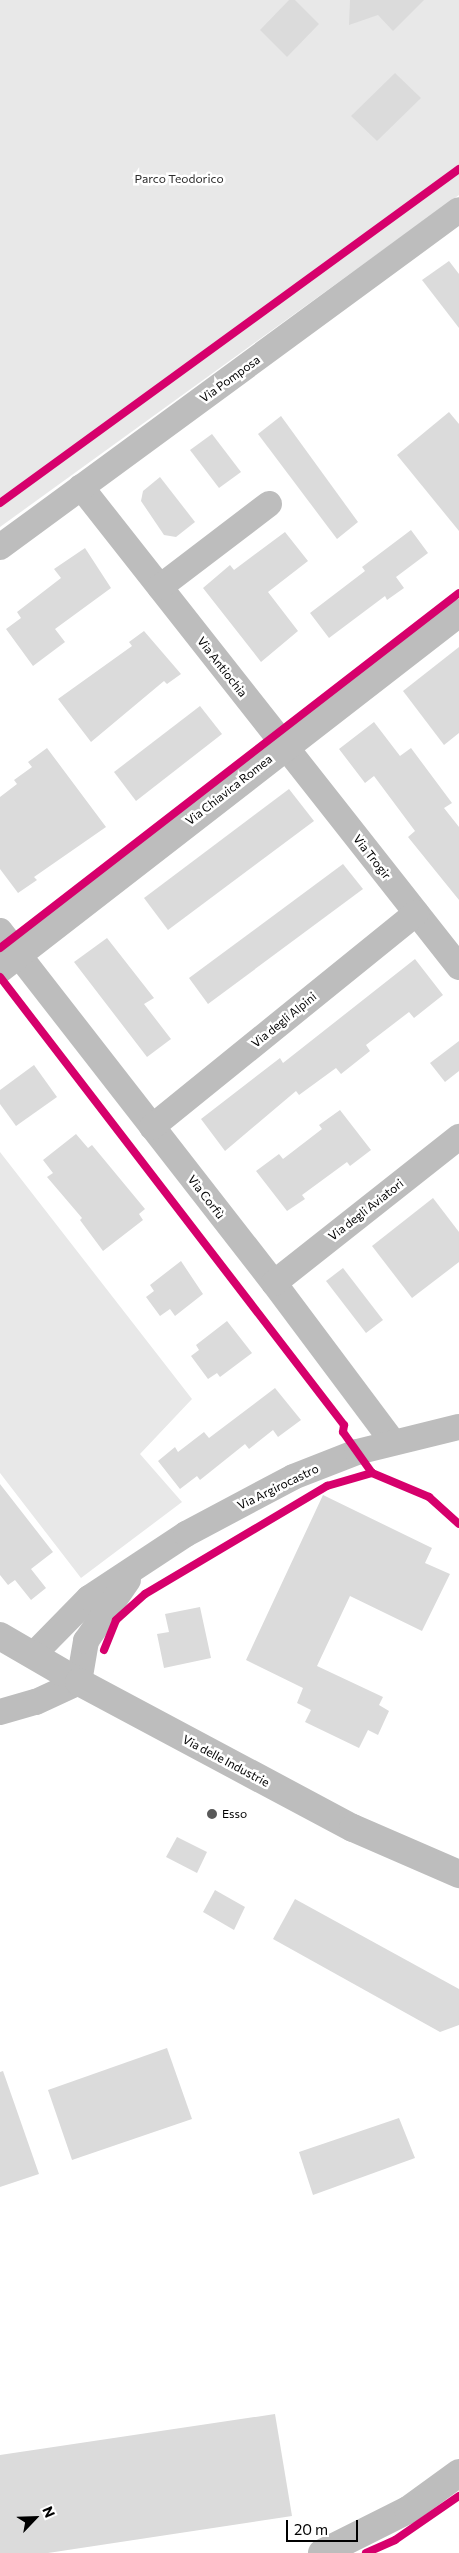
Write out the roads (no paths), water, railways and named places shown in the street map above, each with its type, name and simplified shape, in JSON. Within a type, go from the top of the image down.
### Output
[{"type":"street","name":"Via Pomposa","points":[[0,547],[459,210]]},
{"type":"street","name":"Via Antiochia","points":[[82,487],[285,747]]},
{"type":"street","points":[[160,587],[269,504]]},
{"type":"street","name":"Via Chiavica Romea","points":[[9,962],[459,612]]},
{"type":"street","name":"Via Trogir","points":[[285,747],[459,967]]},
{"type":"street","name":"Via degli Alpini","points":[[152,1127],[416,913]]},
{"type":"street","name":"Via Corfù","points":[[0,932],[9,962],[152,1127],[274,1283],[392,1441]]},
{"type":"street","name":"Via degli Aviatori","points":[[274,1283],[459,1137]]},
{"type":"street","name":"Via Argirocastro","points":[[33,1655],[89,1598],[186,1534],[293,1477],[392,1441],[459,1427]]},
{"type":"street","name":"Via Argirocastro","points":[[79,1682],[90,1634],[138,1567]]},
{"type":"street","name":"Via delle Industrie","points":[[0,1636],[79,1682],[352,1828],[459,1874]]},
{"type":"street","points":[[0,1712],[36,1702],[79,1682]]},
{"type":"street","points":[[322,2553],[408,2510],[459,2474]]},
{"type":"place","name":"Esso","points":[[212,1814]]},
{"type":"park label","name":"Parco Teodorico","points":[[179,179]]}]
